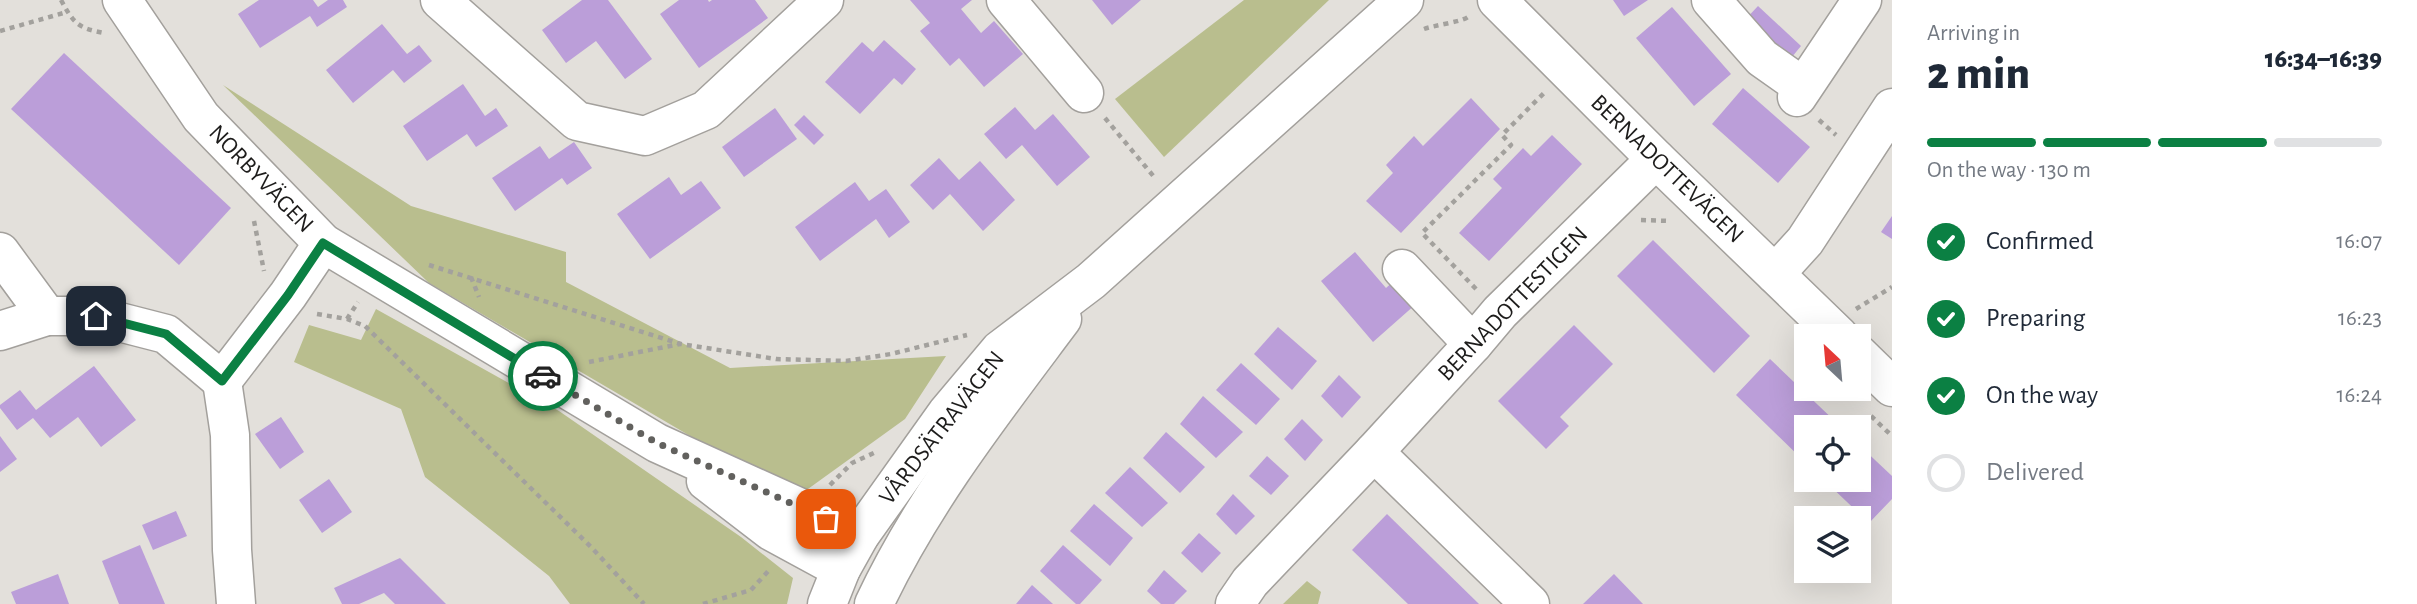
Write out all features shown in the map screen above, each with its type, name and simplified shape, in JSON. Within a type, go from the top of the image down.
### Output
[{"type":"street","points":[[440,0],[577,121],[645,136],[706,110],[824,0]]},
{"type":"street","points":[[1006,0],[1084,93]]},
{"type":"street","points":[[1711,0],[1762,58],[1809,86],[1866,3]]},
{"type":"street","name":"BERNADOTTEVÄGEN","points":[[1484,7],[1656,159],[1775,274],[1846,324]]},
{"type":"street","name":"VÅRDSÄTRAVÄGEN","points":[[827,604],[841,569],[860,535],[947,413],[1000,350],[1091,281],[1409,16]]},
{"type":"street","name":"NORBYVÄGEN","points":[[117,18],[201,117],[323,243],[657,443],[860,535],[899,556]]},
{"type":"street","points":[[1775,274],[1805,241],[1885,111]]},
{"type":"street","name":"BERNADOTTESTIGEN","points":[[1235,604],[1250,582],[1374,453],[1500,312],[1656,159]]},
{"type":"street","points":[[222,381],[288,295],[323,243]]},
{"type":"street","points":[[0,252],[47,316]]},
{"type":"street","points":[[1402,269],[1474,344]]},
{"type":"street","name":"VÅRDSÄTRAVÄGEN","points":[[877,597],[931,499],[1091,281]]},
{"type":"street","points":[[0,331],[47,316],[96,316],[166,334],[222,381],[230,435],[236,604]]},
{"type":"street","points":[[1871,367],[1892,387]]},
{"type":"street","name":"NORBYVÄGEN","points":[[657,443],[771,531],[841,569],[877,597]]},
{"type":"street","points":[[1374,453],[1530,604]]},
{"type":"path","points":[[61,0],[67,12],[82,29],[117,18]]},
{"type":"path","points":[[1409,16],[1439,24],[1465,20],[1484,7]]},
{"type":"path","points":[[0,31],[67,12]]},
{"type":"path","points":[[1479,291],[1422,233],[1511,145],[1502,135],[1547,90]]},
{"type":"path","points":[[1084,93],[1160,183]]},
{"type":"path","points":[[254,220],[266,282],[310,313],[347,318],[365,326],[592,548],[644,604]]},
{"type":"path","points":[[424,263],[681,344],[776,359],[846,360],[891,354],[968,334]]},
{"type":"path","points":[[1846,324],[1892,287]]},
{"type":"path","points":[[586,363],[681,344]]},
{"type":"green space","points":[[1244,0],[1329,0],[1164,157],[1115,99]]},
{"type":"green space","points":[[223,85],[411,206],[566,252],[566,282],[730,368],[946,356],[905,419],[801,494],[784,491],[429,283]]},
{"type":"green space","points":[[376,309],[559,411],[741,537],[793,578],[787,604],[570,604],[549,576],[425,477],[401,409],[294,362],[309,325],[361,340]]},
{"type":"green space","points":[[1307,581],[1321,592],[1318,604],[1283,604]]},
{"type":"building","points":[[259,0],[313,0],[318,7],[328,0],[343,0],[347,7],[317,27],[310,16],[260,48],[238,14]]},
{"type":"building","points":[[582,0],[608,0],[652,59],[625,79],[596,41],[566,63],[542,30]]},
{"type":"building","points":[[679,0],[755,0],[768,18],[699,68],[660,14]]},
{"type":"building","points":[[910,0],[972,0],[961,9],[981,33],[994,21],[1023,54],[984,87],[959,58],[950,66],[920,31],[930,23]]},
{"type":"building","points":[[1092,0],[1141,0],[1112,25]]},
{"type":"building","points":[[1613,0],[1648,0],[1624,16]]},
{"type":"building","points":[[1758,6],[1801,46],[1787,63],[1743,22]]},
{"type":"building","points":[[1672,7],[1731,74],[1694,106],[1636,38]]},
{"type":"building","points":[[382,24],[407,54],[419,45],[432,61],[404,83],[393,70],[353,103],[326,70]]},
{"type":"building","points":[[884,40],[916,69],[902,85],[894,78],[860,114],[825,82],[862,42],[873,52]]},
{"type":"building","points":[[64,53],[231,208],[179,265],[11,109]]},
{"type":"building","points":[[463,84],[485,116],[496,108],[508,126],[476,147],[467,134],[427,161],[403,126]]},
{"type":"building","points":[[1743,88],[1810,147],[1778,183],[1712,124]]},
{"type":"building","points":[[1471,98],[1500,129],[1401,233],[1366,201],[1393,173],[1386,165],[1414,136],[1423,146]]},
{"type":"building","points":[[1015,107],[1035,130],[1053,114],[1090,157],[1057,186],[1022,145],[1006,159],[984,134]]},
{"type":"building","points":[[775,108],[797,139],[744,177],[722,147]]},
{"type":"building","points":[[804,115],[824,135],[814,145],[794,125]]},
{"type":"building","points":[[1552,135],[1582,164],[1489,261],[1459,233],[1502,188],[1493,179],[1523,148],[1531,156]]},
{"type":"building","points":[[574,142],[592,168],[567,185],[562,178],[515,211],[492,178],[540,146],[549,159]]},
{"type":"building","points":[[939,158],[959,180],[980,161],[1015,200],[983,231],[950,194],[933,210],[910,185]]},
{"type":"building","points":[[669,177],[681,195],[701,181],[721,208],[650,259],[617,214]]},
{"type":"building","points":[[855,182],[869,201],[886,189],[910,222],[889,238],[876,219],[820,261],[795,227]]},
{"type":"building","points":[[1892,216],[1892,239],[1881,232]]},
{"type":"building","points":[[1653,240],[1750,336],[1714,373],[1617,276]]},
{"type":"building","points":[[1355,252],[1386,288],[1395,280],[1416,304],[1373,342],[1321,281]]},
{"type":"building","points":[[1574,325],[1613,364],[1560,417],[1569,426],[1546,449],[1498,401]]},
{"type":"building","points":[[1278,327],[1317,361],[1292,390],[1254,354]]},
{"type":"building","points":[[1770,359],[1794,382],[1794,401],[1814,401],[1828,415],[1794,415],[1794,451],[1736,395]]},
{"type":"building","points":[[1241,363],[1280,399],[1256,425],[1216,390]]},
{"type":"building","points":[[94,366],[136,420],[101,447],[78,417],[50,438],[33,418],[17,430],[0,408],[0,405],[20,390],[36,410]]},
{"type":"building","points":[[1339,375],[1361,397],[1342,418],[1321,396]]},
{"type":"building","points":[[1203,396],[1243,432],[1216,458],[1180,424]]},
{"type":"building","points":[[281,417],[304,452],[280,469],[255,434]]},
{"type":"building","points":[[1302,419],[1323,440],[1305,461],[1284,439]]},
{"type":"building","points":[[1166,432],[1205,467],[1180,493],[1143,458]]},
{"type":"building","points":[[0,436],[17,459],[0,472]]},
{"type":"building","points":[[1267,456],[1289,476],[1271,495],[1249,476]]},
{"type":"building","points":[[1871,456],[1892,476],[1892,499],[1871,521],[1871,506],[1851,506],[1837,492],[1871,492]]},
{"type":"building","points":[[1130,467],[1168,503],[1142,527],[1105,493]]},
{"type":"building","points":[[329,479],[352,512],[322,533],[299,500]]},
{"type":"building","points":[[1233,494],[1255,516],[1236,535],[1216,514]]},
{"type":"building","points":[[1094,504],[1133,538],[1110,566],[1070,531]]},
{"type":"building","points":[[176,511],[187,536],[153,550],[142,525]]},
{"type":"building","points":[[1387,514],[1479,604],[1408,604],[1352,550]]},
{"type":"building","points":[[1199,533],[1221,553],[1202,573],[1181,553]]},
{"type":"building","points":[[140,545],[165,604],[119,604],[102,561]]},
{"type":"building","points":[[1063,545],[1102,580],[1080,604],[1076,604],[1040,571]]},
{"type":"building","points":[[400,558],[446,604],[395,604],[384,593],[359,604],[342,604],[334,588]]},
{"type":"building","points":[[1164,570],[1187,591],[1174,604],[1161,604],[1147,591]]},
{"type":"building","points":[[58,574],[69,604],[16,604],[11,592]]},
{"type":"building","points":[[1614,574],[1643,604],[1583,604]]},
{"type":"building","points":[[1032,585],[1053,604],[1016,604]]},
{"type":"way so far","points":[[543,376],[657,443],[826,519]]},
{"type":"route","points":[[96,316],[166,334],[222,381],[288,295],[323,243],[543,376]]}]
